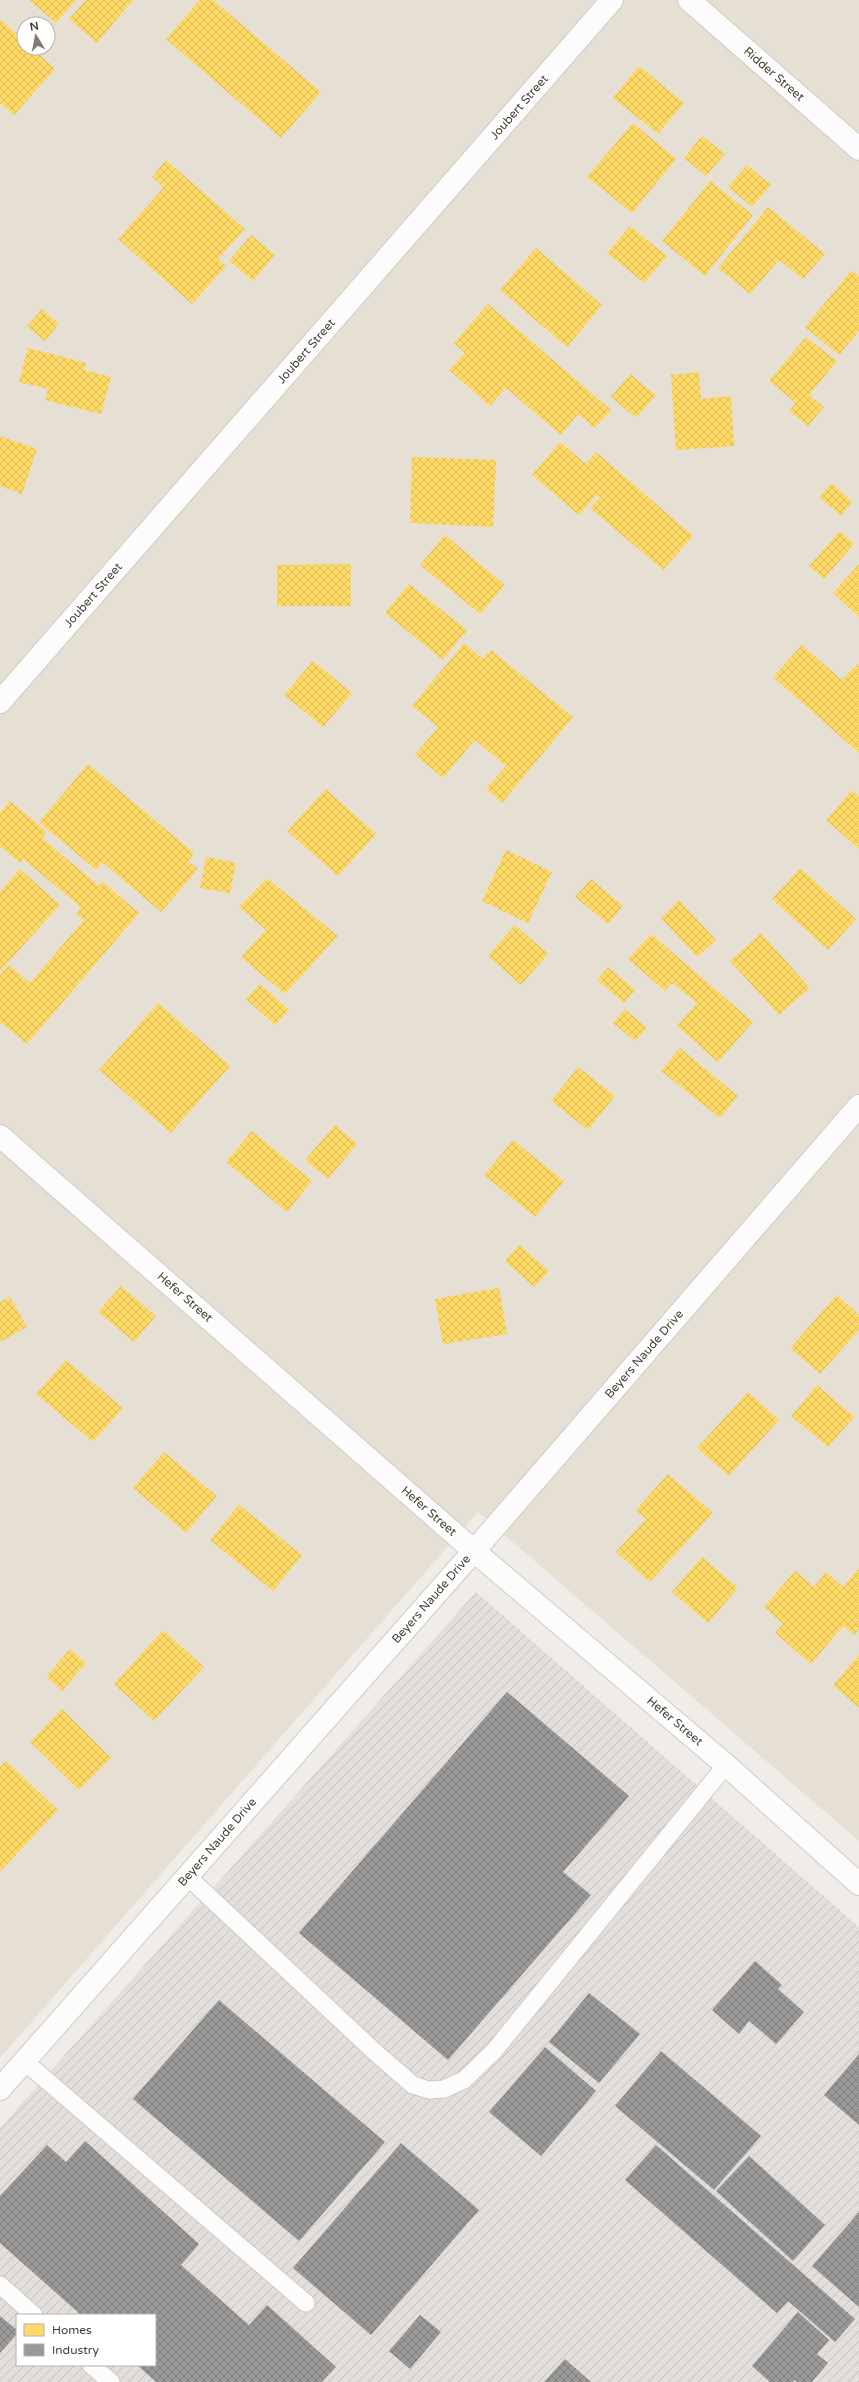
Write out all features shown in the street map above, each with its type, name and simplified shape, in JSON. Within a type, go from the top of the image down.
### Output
[{"type":"street","name":"Joubert Street","points":[[0,702],[612,0]]},
{"type":"street","name":"Ridder Street","points":[[689,0],[859,148]]},
{"type":"street","name":"Beyers Naude Drive","points":[[0,2089],[474,1551],[859,1106]]},
{"type":"street","name":"Hefer Street","points":[[0,1136],[474,1551],[726,1765],[859,1884]]},
{"type":"lane","points":[[187,1876],[376,2053],[413,2085],[429,2090],[444,2089],[464,2080],[494,2051],[726,1765]]},
{"type":"lane","points":[[24,2061],[306,2303]]},
{"type":"lane","points":[[0,2285],[33,2314]]},
{"type":"lane","points":[[92,2366],[111,2382]]},
{"type":"shaded area","points":[[0,0],[859,0],[859,1841],[478,1512],[0,2058]]},
{"type":"shaded area","points":[[476,1592],[859,1927],[859,2382],[0,2382],[0,2128]]},
{"type":"building: Homes","points":[[29,0],[76,0],[56,23],[56,16],[48,16]]},
{"type":"building: Homes","points":[[86,0],[133,0],[97,43],[69,19]]},
{"type":"building: Homes","points":[[200,0],[213,0],[321,92],[281,138],[166,39]]},
{"type":"building: Homes","points":[[0,19],[16,34],[16,56],[41,56],[55,69],[14,115],[0,103]]},
{"type":"building: Homes","points":[[639,66],[684,103],[658,134],[613,98]]},
{"type":"building: Homes","points":[[633,123],[676,159],[632,213],[587,177]]},
{"type":"building: Homes","points":[[702,136],[725,154],[706,176],[684,158]]},
{"type":"building: Homes","points":[[166,160],[245,229],[218,259],[226,266],[192,304],[118,239],[164,187],[152,177]]},
{"type":"building: Homes","points":[[747,165],[771,185],[752,207],[728,187]]},
{"type":"building: Homes","points":[[710,181],[753,215],[705,276],[662,241]]},
{"type":"building: Homes","points":[[768,207],[825,254],[803,279],[779,260],[750,294],[718,268]]},
{"type":"building: Homes","points":[[630,226],[667,256],[644,283],[607,253]]},
{"type":"building: Homes","points":[[251,235],[275,255],[253,281],[229,261]]},
{"type":"building: Homes","points":[[536,248],[602,305],[567,347],[500,290]]},
{"type":"building: Homes","points":[[852,270],[859,276],[859,331],[839,355],[805,327]]},
{"type":"building: Homes","points":[[488,304],[611,410],[595,428],[578,414],[561,435],[506,388],[490,406],[449,370],[465,353],[454,343]]},
{"type":"building: Homes","points":[[42,309],[59,324],[45,341],[27,326]]},
{"type":"building: Homes","points":[[806,337],[837,361],[809,395],[824,407],[808,426],[789,411],[796,403],[769,381]]},
{"type":"building: Homes","points":[[28,348],[86,363],[84,370],[111,377],[101,414],[45,400],[48,389],[19,382]]},
{"type":"building: Homes","points":[[699,372],[701,399],[731,396],[734,446],[676,450],[671,375]]},
{"type":"building: Homes","points":[[630,374],[656,395],[636,418],[611,397]]},
{"type":"building: Homes","points":[[0,436],[37,449],[22,494],[0,486]]},
{"type":"building: Homes","points":[[560,442],[586,464],[596,452],[693,536],[663,570],[590,508],[600,497],[597,494],[579,515],[532,475]]},
{"type":"building: Homes","points":[[412,457],[496,460],[493,527],[410,523]]},
{"type":"building: Homes","points":[[832,483],[852,502],[841,516],[819,497]]},
{"type":"building: Homes","points":[[840,531],[854,544],[824,579],[809,566]]},
{"type":"building: Homes","points":[[445,535],[505,585],[480,614],[420,565]]},
{"type":"building: Homes","points":[[351,564],[351,606],[277,606],[277,565]]},
{"type":"building: Homes","points":[[859,564],[859,617],[833,593]]},
{"type":"building: Homes","points":[[409,584],[467,630],[443,660],[385,613]]},
{"type":"building: Homes","points":[[464,643],[483,659],[491,650],[573,717],[502,803],[486,789],[506,766],[475,740],[443,778],[415,755],[438,727],[412,706]]},
{"type":"building: Homes","points":[[802,645],[842,680],[857,664],[859,666],[859,753],[773,677]]},
{"type":"building: Homes","points":[[313,661],[352,693],[323,727],[284,695]]},
{"type":"building: Homes","points":[[88,764],[194,853],[188,861],[198,869],[161,912],[102,862],[96,870],[39,822]]},
{"type":"building: Homes","points":[[326,789],[376,834],[338,876],[287,831]]},
{"type":"building: Homes","points":[[852,790],[859,796],[859,849],[826,820]]},
{"type":"building: Homes","points":[[10,801],[47,832],[42,838],[99,886],[103,882],[139,913],[27,1044],[0,1022],[0,975],[9,965],[30,983],[84,920],[76,914],[81,907],[23,859],[20,863],[0,846],[0,813]]},
{"type":"building: Homes","points":[[506,850],[552,872],[528,923],[482,901]]},
{"type":"building: Homes","points":[[206,857],[236,863],[230,893],[200,888]]},
{"type":"building: Homes","points":[[800,868],[856,919],[828,950],[772,899]]},
{"type":"building: Homes","points":[[20,869],[60,905],[0,971],[0,892]]},
{"type":"building: Homes","points":[[267,878],[338,936],[285,994],[241,957],[266,930],[239,907]]},
{"type":"building: Homes","points":[[591,879],[623,906],[608,924],[575,897]]},
{"type":"building: Homes","points":[[679,900],[716,940],[697,957],[661,918]]},
{"type":"building: Homes","points":[[515,925],[548,954],[521,985],[488,956]]},
{"type":"building: Homes","points":[[761,933],[810,988],[779,1015],[730,961]]},
{"type":"building: Homes","points":[[651,934],[753,1022],[718,1062],[677,1026],[697,1003],[672,983],[665,991],[628,959]]},
{"type":"building: Homes","points":[[608,967],[635,990],[624,1003],[597,980]]},
{"type":"building: Homes","points":[[260,984],[289,1010],[275,1025],[246,999]]},
{"type":"building: Homes","points":[[158,1003],[230,1066],[171,1133],[99,1070]]},
{"type":"building: Homes","points":[[625,1009],[647,1028],[635,1041],[613,1023]]},
{"type":"building: Homes","points":[[680,1048],[738,1096],[720,1118],[661,1071]]},
{"type":"building: Homes","points":[[578,1067],[615,1096],[588,1130],[551,1101]]},
{"type":"building: Homes","points":[[335,1125],[357,1144],[328,1179],[305,1160]]},
{"type":"building: Homes","points":[[252,1131],[312,1181],[287,1212],[226,1162]]},
{"type":"building: Homes","points":[[513,1140],[564,1181],[535,1217],[484,1175]]},
{"type":"building: Homes","points":[[519,1245],[549,1271],[534,1287],[505,1261]]},
{"type":"building: Homes","points":[[121,1286],[156,1316],[134,1342],[98,1312]]},
{"type":"building: Homes","points":[[499,1288],[507,1334],[443,1344],[435,1299]]},
{"type":"building: Homes","points":[[837,1295],[859,1315],[859,1330],[820,1374],[790,1348]]},
{"type":"building: Homes","points":[[10,1297],[27,1327],[0,1342],[0,1302]]},
{"type":"building: Homes","points":[[66,1360],[123,1408],[93,1442],[36,1394]]},
{"type":"building: Homes","points":[[817,1385],[854,1417],[828,1447],[791,1416]]},
{"type":"building: Homes","points":[[748,1392],[779,1420],[729,1476],[697,1448]]},
{"type":"building: Homes","points":[[164,1452],[217,1496],[186,1533],[133,1488]]},
{"type":"building: Homes","points":[[668,1474],[713,1513],[650,1582],[616,1552],[646,1519],[636,1510]]},
{"type":"building: Homes","points":[[239,1505],[302,1555],[273,1591],[210,1540]]},
{"type":"building: Homes","points":[[702,1557],[738,1588],[708,1623],[672,1592]]},
{"type":"building: Homes","points":[[859,1568],[859,1629],[854,1635],[843,1626],[811,1664],[775,1633],[783,1624],[764,1607],[795,1571],[814,1587],[826,1572],[843,1587]]},
{"type":"building: Homes","points":[[163,1630],[204,1667],[154,1721],[114,1684]]},
{"type":"building: Homes","points":[[70,1649],[86,1663],[62,1691],[46,1677]]},
{"type":"building: Homes","points":[[859,1655],[859,1708],[833,1685]]},
{"type":"building: Homes","points":[[62,1709],[111,1758],[79,1790],[30,1742]]},
{"type":"building: Homes","points":[[6,1761],[58,1810],[0,1872],[0,1767]]},
{"type":"building: Industry","points":[[507,1692],[629,1796],[563,1872],[591,1895],[448,2060],[299,1933]]},
{"type":"building: Industry","points":[[755,1961],[782,1985],[778,1989],[804,2012],[776,2044],[749,2021],[739,2034],[712,2010]]},
{"type":"building: Industry","points":[[589,1993],[640,2034],[599,2083],[549,2042]]},
{"type":"building: Industry","points":[[219,2000],[385,2142],[299,2241],[133,2099]]},
{"type":"building: Industry","points":[[545,2047],[596,2091],[541,2156],[489,2112]]},
{"type":"building: Industry","points":[[661,2051],[761,2136],[714,2190],[615,2106]]},
{"type":"building: Industry","points":[[859,2054],[859,2125],[824,2095]]},
{"type":"building: Industry","points":[[85,2141],[199,2244],[181,2265],[249,2325],[267,2305],[336,2367],[322,2382],[156,2382],[138,2366],[156,2366],[156,2314],[80,2314],[0,2243],[0,2196],[47,2145],[66,2162]]},
{"type":"building: Industry","points":[[401,2143],[479,2210],[371,2335],[293,2268]]},
{"type":"building: Industry","points":[[656,2145],[855,2319],[835,2342],[788,2301],[777,2313],[625,2180]]},
{"type":"building: Industry","points":[[749,2156],[825,2225],[793,2261],[716,2191]]},
{"type":"building: Industry","points":[[859,2212],[859,2307],[812,2266]]},
{"type":"building: Industry","points":[[798,2312],[829,2340],[817,2354],[828,2363],[812,2382],[797,2382],[795,2380],[793,2382],[770,2382],[752,2366]]},
{"type":"building: Industry","points":[[420,2315],[441,2332],[410,2369],[389,2351]]},
{"type":"building: Industry","points":[[0,2316],[16,2329],[16,2335],[0,2353]]},
{"type":"building: Industry","points":[[565,2359],[591,2382],[544,2382]]}]
